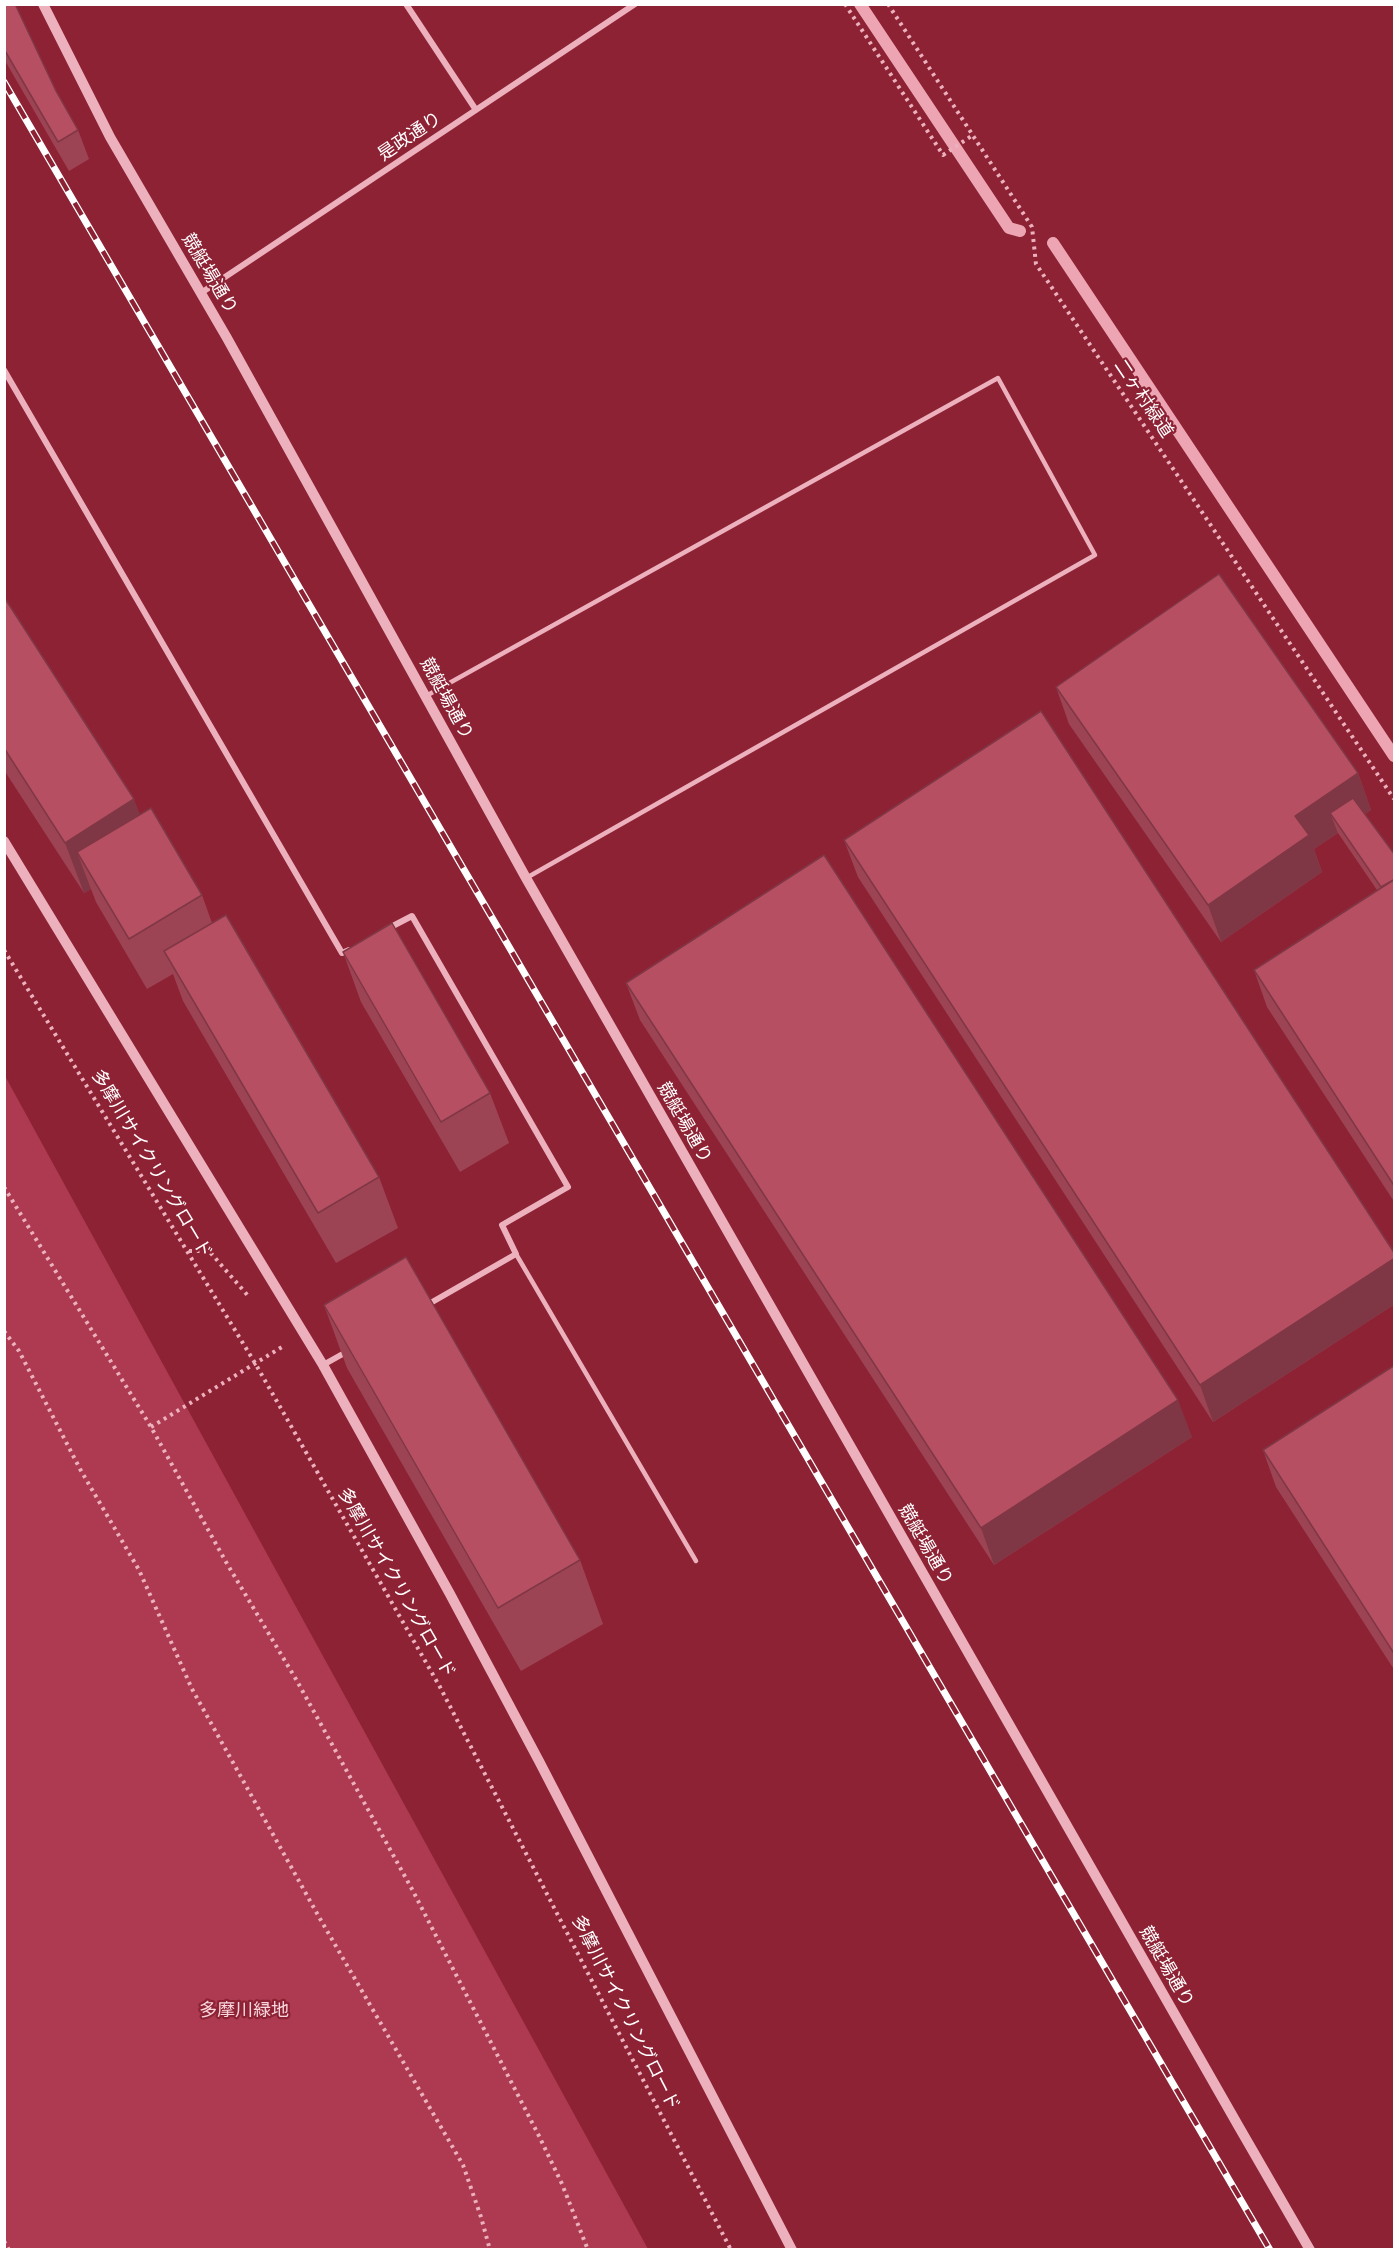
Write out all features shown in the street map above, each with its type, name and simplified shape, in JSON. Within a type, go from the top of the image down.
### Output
[{"type":"street","name":"競艇場通り","points":[[43,4],[104,127],[201,293],[526,878],[1311,2250]]},
{"type":"street","points":[[406,4],[476,110]]},
{"type":"street","name":"是政通り","points":[[201,293],[635,4]]},
{"type":"street","points":[[4,370],[342,953],[352,948]]},
{"type":"street","points":[[4,841],[322,1365],[450,1594],[533,1750],[792,2250]]},
{"type":"street","points":[[382,932],[411,916],[568,1187],[502,1225],[516,1254],[424,1307]]},
{"type":"street","points":[[322,1365],[353,1348]]},
{"type":"lane","points":[[426,696],[998,378],[1095,555],[526,878]]},
{"type":"lane","points":[[516,1254],[696,1561]]},
{"type":"path","points":[[845,4],[943,155],[973,135]]},
{"type":"path","name":"二ヶ村緑道","points":[[888,4],[1032,227],[1036,264],[1395,799]]},
{"type":"path","name":"多摩川サイクリングロード","points":[[4,950],[189,1251],[440,1687],[731,2250]]},
{"type":"path","points":[[4,1187],[151,1427],[226,1563],[297,1681],[413,1891],[539,2136],[562,2184],[588,2250]]},
{"type":"path","points":[[189,1251],[209,1251],[252,1301]]},
{"type":"path","points":[[4,1331],[19,1351],[81,1469],[139,1570],[192,1689],[319,1917],[464,2165],[490,2250]]},
{"type":"path","points":[[151,1427],[303,1334]]},
{"type":"path","points":[[4,2241],[9,2250]]},
{"type":"green space","name":"多摩川緑地","points":[[5,1076],[648,2249],[5,2249]]},
{"type":"building","points":[[4,4],[15,4],[56,91],[78,130],[58,142],[4,49]]},
{"type":"building","points":[[1219,574],[1358,773],[1295,816],[1309,835],[1208,905],[1056,687]]},
{"type":"building","points":[[4,597],[134,799],[65,843],[4,748]]},
{"type":"building","points":[[1041,711],[1395,1254],[1395,1258],[1200,1385],[844,840]]},
{"type":"building","points":[[1353,798],[1395,855],[1395,879],[1381,887],[1330,813]]},
{"type":"building","points":[[151,808],[202,895],[129,939],[77,852]]},
{"type":"building","points":[[824,855],[1178,1400],[981,1528],[626,983]]},
{"type":"building","points":[[1395,879],[1395,1187],[1254,970]]},
{"type":"building","points":[[226,915],[379,1177],[318,1213],[164,951]]},
{"type":"building","points":[[392,923],[490,1093],[441,1122],[343,952]]},
{"type":"building","points":[[406,1257],[580,1560],[498,1608],[324,1305]]},
{"type":"building","points":[[1395,1365],[1395,1655],[1263,1450]]},
{"type":"waterway","points":[[860,4],[1009,228],[1020,231]]},
{"type":"waterway","points":[[1053,243],[1394,756]]},
{"type":"railway","points":[[4,82],[1270,2250]]}]
